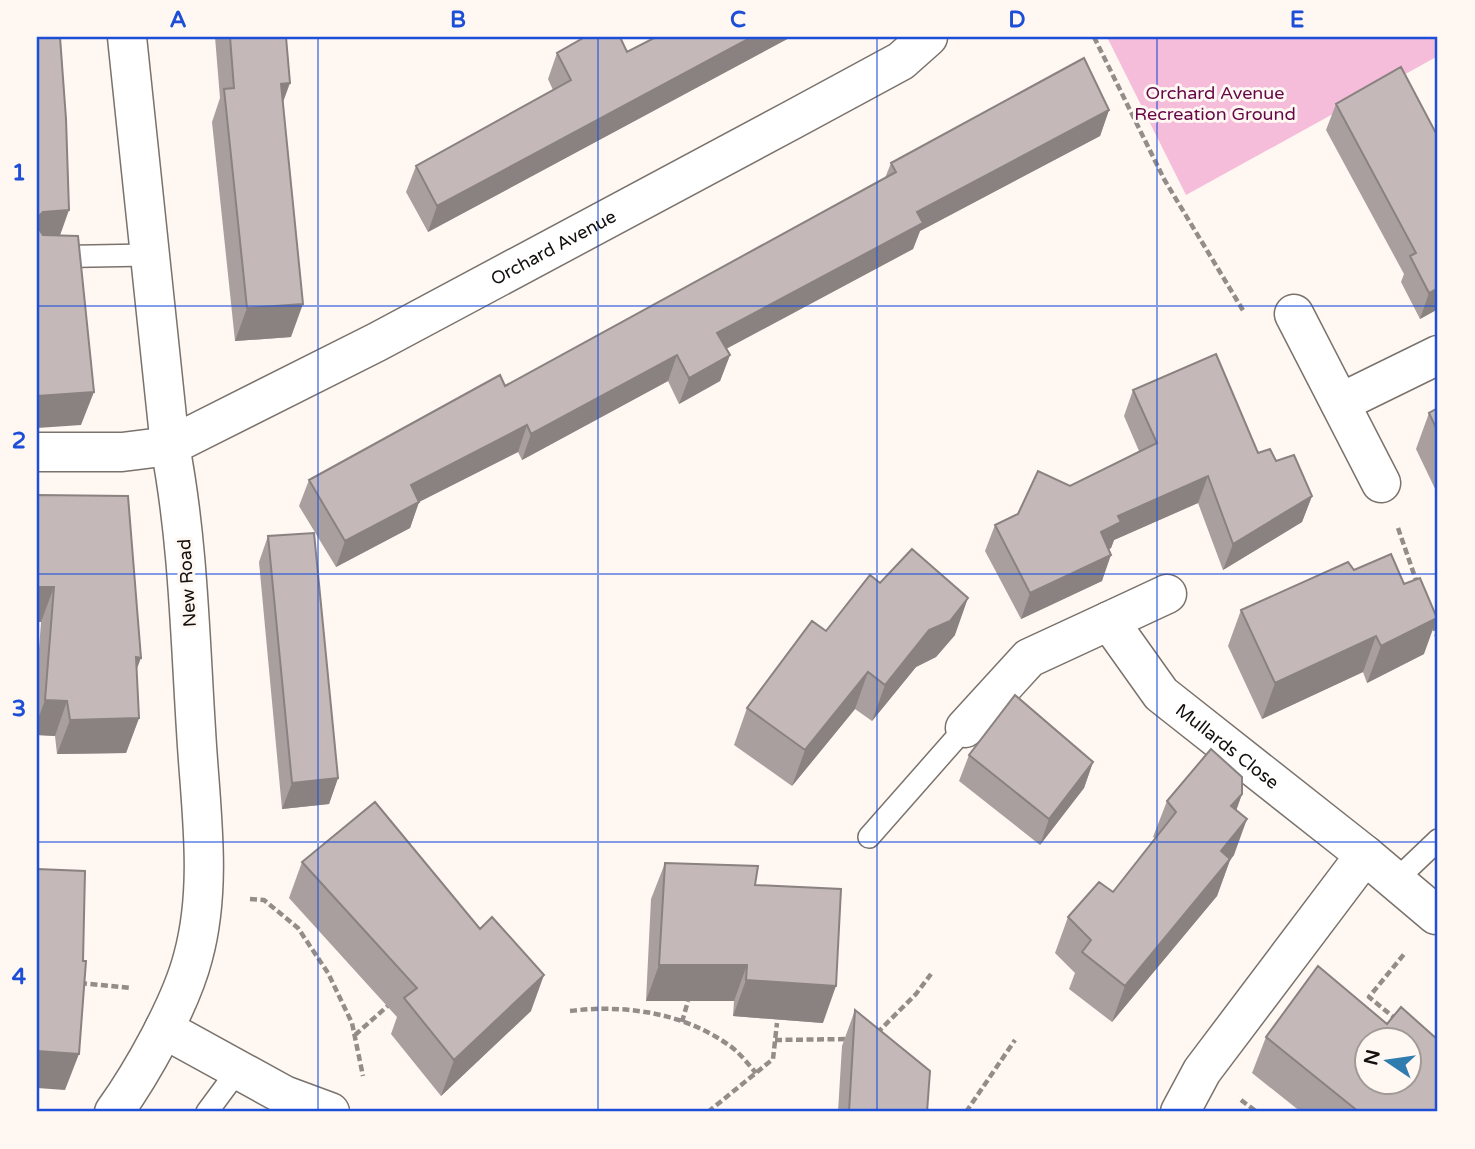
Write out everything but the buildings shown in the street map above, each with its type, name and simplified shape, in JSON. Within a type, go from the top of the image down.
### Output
[{"type":"street","name":"New Road","points":[[114,1112],[163,1029],[180,993],[194,957],[205,879],[186,567],[148,255],[127,37]]},
{"type":"street","name":"Orchard Avenue","points":[[37,452],[122,452],[170,446],[377,342],[829,100],[901,61],[928,37]]},
{"type":"street","points":[[1294,314],[1381,483]]},
{"type":"street","points":[[1340,403],[1438,355]]},
{"type":"street","points":[[965,728],[1029,658],[1167,594]]},
{"type":"street","name":"Mullards Close","points":[[1109,621],[1161,694],[1365,855],[1436,915]]},
{"type":"street","points":[[1180,1112],[1202,1071],[1365,855]]},
{"type":"street","points":[[163,1029],[284,1095],[330,1112]]},
{"type":"lane","points":[[37,257],[148,255]]},
{"type":"lane","points":[[869,837],[965,728]]},
{"type":"lane","points":[[1395,881],[1438,840]]},
{"type":"lane","points":[[207,1112],[238,1070]]},
{"type":"path","points":[[1094,37],[1164,179],[1244,312],[1294,314]]},
{"type":"path","points":[[1381,483],[1419,587]]},
{"type":"path","points":[[1429,613],[1438,639]]},
{"type":"path","points":[[202,899],[264,900],[298,928],[328,974],[352,1023],[365,1082]]},
{"type":"path","points":[[1399,1021],[1369,997],[1436,915]]},
{"type":"path","points":[[872,1038],[916,994],[931,974]]},
{"type":"path","points":[[74,983],[180,993]]},
{"type":"path","points":[[355,1035],[393,1001]]},
{"type":"path","points":[[682,1022],[688,1001]]},
{"type":"path","points":[[570,1012],[591,1009],[630,1010],[702,1028],[733,1047],[756,1073]]},
{"type":"path","points":[[708,1112],[773,1059],[776,1023]]},
{"type":"path","points":[[775,1040],[858,1038]]},
{"type":"path","points":[[966,1112],[1015,1040]]},
{"type":"green space","name":"Orchard Avenue Recreation Ground","points":[[1107,37],[1438,37],[1438,56],[1186,195]]}]
